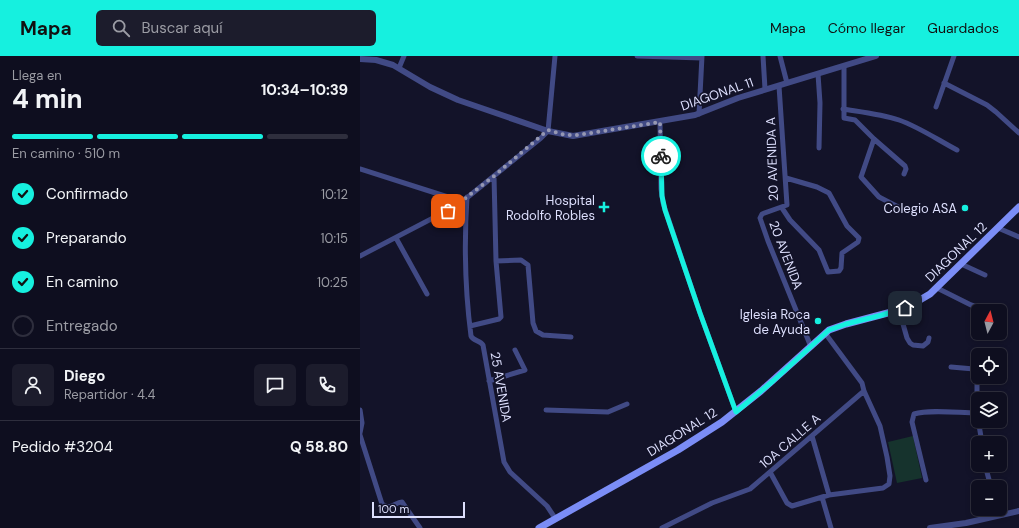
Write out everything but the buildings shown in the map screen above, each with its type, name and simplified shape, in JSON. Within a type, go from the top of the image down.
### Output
[{"type":"main road","name":"DIAGONAL 12","points":[[539,528],[678,450],[722,422],[767,386],[833,328],[899,310],[920,300],[937,288],[1019,208]]},
{"type":"street","points":[[399,68],[404,56]]},
{"type":"street","points":[[360,256],[458,204],[494,176],[548,130],[555,56]]},
{"type":"street","points":[[637,56],[702,57],[699,114]]},
{"type":"street","points":[[763,56],[765,90]]},
{"type":"street","points":[[780,56],[787,83]]},
{"type":"street","name":"DIAGONAL 11","points":[[360,59],[376,60],[399,68],[443,94],[548,130],[565,135],[578,135],[660,122],[699,114],[738,98],[876,56]]},
{"type":"street","points":[[936,108],[954,56]]},
{"type":"street","points":[[844,66],[844,118],[855,120],[905,166],[906,169],[904,174]]},
{"type":"street","points":[[818,74],[820,103],[819,148]]},
{"type":"street","points":[[944,82],[987,105],[1019,133]]},
{"type":"street","name":"20 AVENIDA A","points":[[761,215],[787,206],[779,86]]},
{"type":"street","points":[[843,109],[880,115],[899,120],[957,150]]},
{"type":"street","points":[[660,122],[661,189],[663,203],[700,313],[736,412]]},
{"type":"street","points":[[874,139],[861,177],[879,197],[906,211]]},
{"type":"street","points":[[360,169],[448,197],[453,199],[458,204]]},
{"type":"street","points":[[470,326],[500,318],[496,261],[494,176]]},
{"type":"street","points":[[782,208],[790,220],[819,250],[828,272],[839,271],[841,268],[842,252],[858,242],[859,238],[847,226],[829,193],[817,187],[786,178]]},
{"type":"street","name":"25 AVENIDA","points":[[467,197],[466,263],[471,337],[481,342],[483,345],[505,465],[510,472],[547,506],[555,518]]},
{"type":"street","name":"20 AVENIDA","points":[[761,215],[760,218],[768,241],[811,347]]},
{"type":"street","points":[[998,228],[1019,237]]},
{"type":"street","points":[[396,238],[427,294]]},
{"type":"street","points":[[496,261],[521,260],[528,265],[536,331],[543,335],[571,337]]},
{"type":"street","points":[[961,264],[985,275]]},
{"type":"street","points":[[937,288],[971,305]]},
{"type":"street","points":[[899,310],[907,338],[910,343],[913,345],[923,346],[930,338]]},
{"type":"street","points":[[770,472],[790,506],[829,495],[883,488],[889,484],[890,476],[880,426],[860,380],[842,358],[826,333]]},
{"type":"street","points":[[489,381],[526,370],[515,350]]},
{"type":"street","points":[[951,367],[974,369],[977,371],[976,392]]},
{"type":"street","name":"10A CALLE A","points":[[662,528],[712,503],[747,491],[864,391]]},
{"type":"street","points":[[546,410],[608,412],[626,404]]},
{"type":"street","points":[[360,410],[362,423],[360,434],[382,504],[385,507],[390,507],[402,502],[420,528]]},
{"type":"street","points":[[926,480],[912,422],[914,414],[931,411],[971,413]]},
{"type":"street","points":[[812,436],[829,495]]},
{"type":"street","points":[[822,497],[831,528]]},
{"type":"street","points":[[1007,514],[1019,511]]},
{"type":"street","points":[[930,528],[1000,516]]},
{"type":"green space","points":[[913,436],[922,478],[897,483],[888,442]]},
{"type":"way so far","points":[[448,211],[494,176],[548,130],[573,136],[660,122],[661,156]]},
{"type":"place","name":"Hospital Rodolfo Robles","points":[[604,207]]},
{"type":"place","name":"Colegio ASA","points":[[965,208]]},
{"type":"place","name":"Iglesia Roca de Ayuda","points":[[818,321]]},
{"type":"route","points":[[661,156],[661,189],[665,210],[736,412],[773,381],[829,330],[838,326],[905,308]]}]
